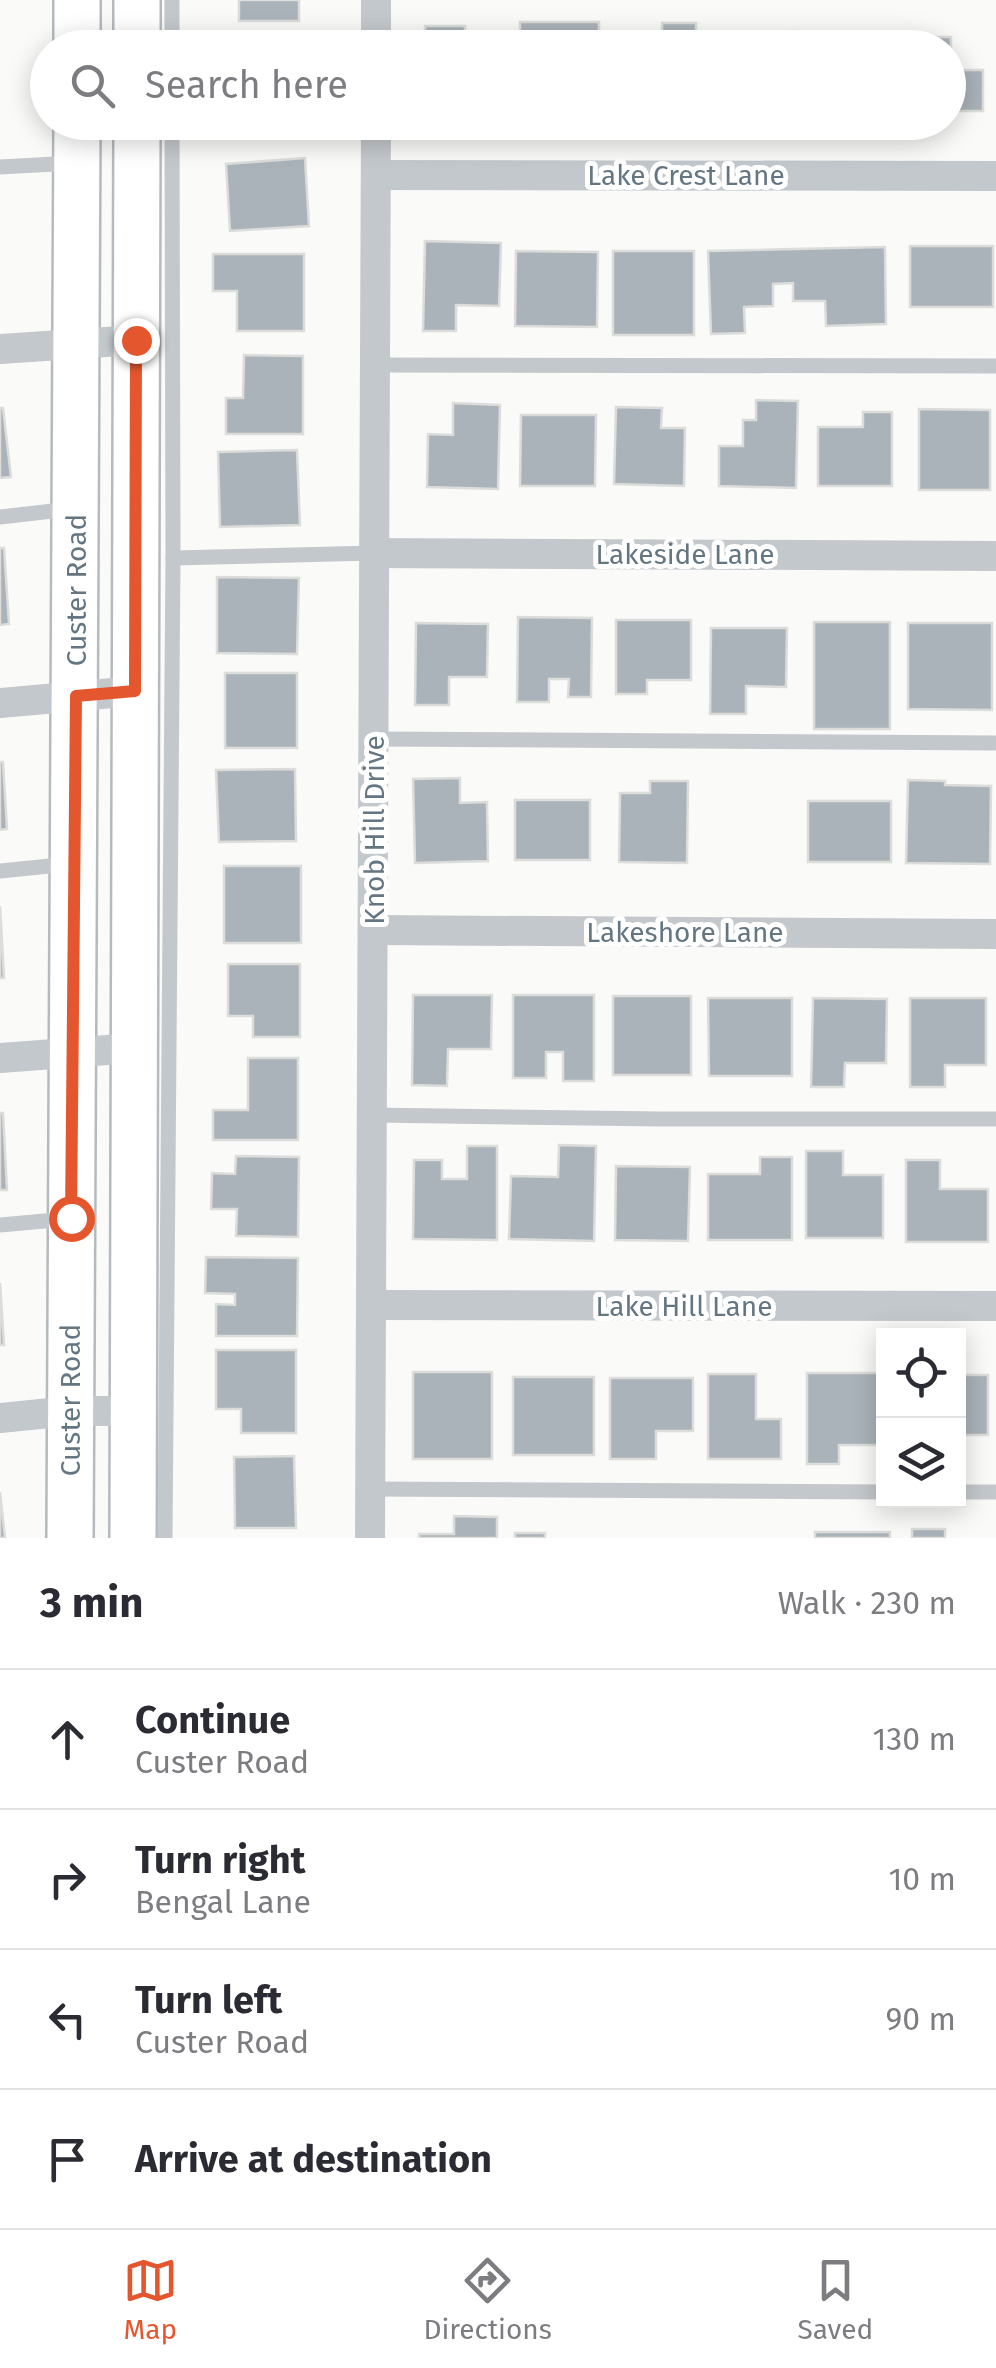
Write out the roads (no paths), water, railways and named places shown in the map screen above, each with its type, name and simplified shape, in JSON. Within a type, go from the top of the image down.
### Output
[{"type":"main road","points":[[77,0],[77,30]]},
{"type":"main road","points":[[137,0],[137,30]]},
{"type":"main road","points":[[133,1538],[137,140]]},
{"type":"main road","name":"Custer Road","points":[[70,1538],[77,142]]},
{"type":"street","points":[[376,0],[376,30]]},
{"type":"street","name":"Knob Hill Drive","points":[[370,1538],[376,140]]},
{"type":"street","name":"Lake Crest Lane","points":[[376,175],[996,176]]},
{"type":"street","points":[[0,350],[136,340]]},
{"type":"street","name":"Lakeside Lane","points":[[374,553],[996,556]]},
{"type":"street","points":[[0,703],[135,691]]},
{"type":"street","name":"Lakeshore Lane","points":[[373,930],[996,934]]},
{"type":"street","points":[[0,1058],[134,1048]]},
{"type":"street","name":"Lake Hill Lane","points":[[372,1306],[996,1306]]},
{"type":"street","points":[[0,1418],[70,1411],[132,1411]]},
{"type":"lane","points":[[172,0],[172,30]]},
{"type":"lane","points":[[165,1538],[173,558],[172,140]]},
{"type":"lane","points":[[0,167],[77,142]]},
{"type":"lane","points":[[375,365],[996,366]]},
{"type":"lane","points":[[0,517],[76,508]]},
{"type":"lane","points":[[173,558],[374,553]]},
{"type":"lane","points":[[374,739],[996,743]]},
{"type":"lane","points":[[0,870],[73,863]]},
{"type":"lane","points":[[372,1115],[996,1119]]},
{"type":"lane","points":[[0,1225],[71,1218]]},
{"type":"lane","points":[[370,1489],[876,1492]]},
{"type":"lane","points":[[966,1492],[996,1492]]}]
